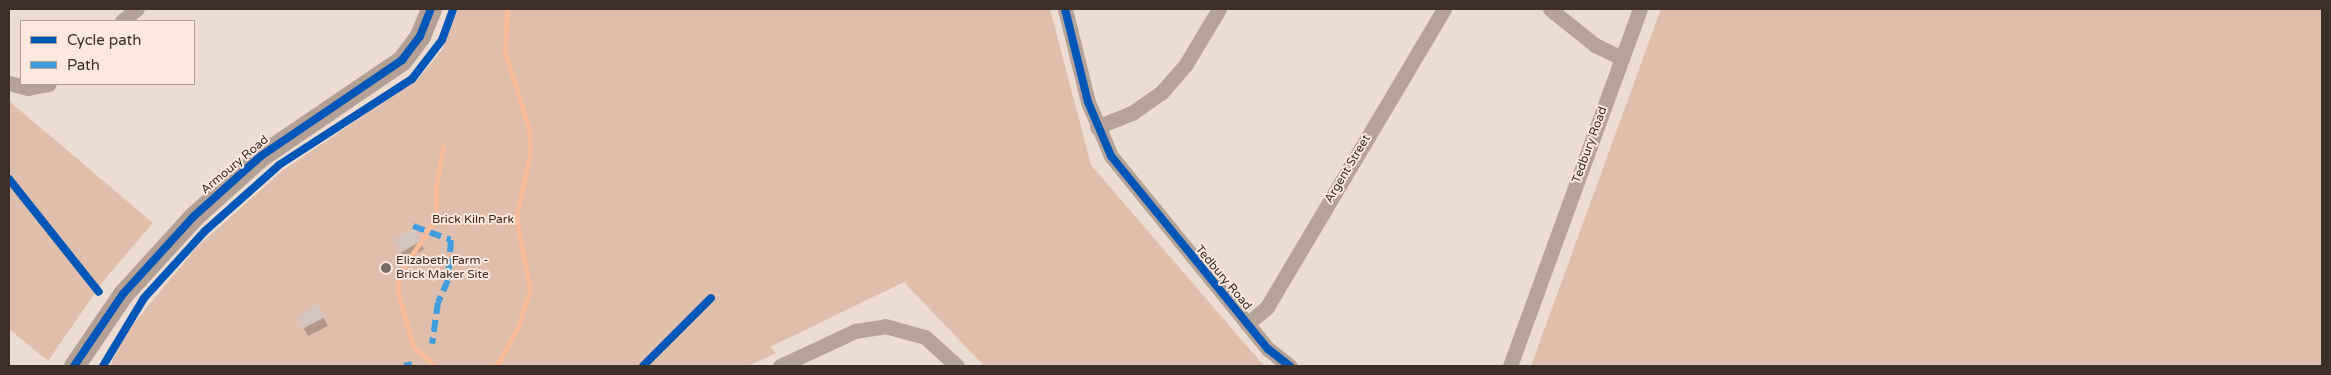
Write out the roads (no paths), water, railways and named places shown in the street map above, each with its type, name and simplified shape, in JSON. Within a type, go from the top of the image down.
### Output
[{"type":"street","points":[[123,20],[138,9]]},
{"type":"street","name":"Armoury Road","points":[[74,366],[123,294],[193,217],[261,156],[402,60],[420,36],[431,9]]},
{"type":"street","name":"Tedbury Road","points":[[1064,9],[1097,127],[1123,176],[1247,324],[1290,366]]},
{"type":"street","points":[[1097,127],[1132,113],[1161,93],[1186,64],[1219,9]]},
{"type":"street","name":"Argent Street","points":[[1247,324],[1267,306],[1444,9]]},
{"type":"street","points":[[1550,9],[1596,45],[1622,58]]},
{"type":"street","name":"Tedbury Road","points":[[1510,366],[1640,9]]},
{"type":"street","points":[[9,83],[28,88],[44,85]]},
{"type":"street","points":[[780,366],[855,331],[885,326],[925,337],[957,366]]},
{"type":"waterway","points":[[496,366],[518,327],[530,289],[516,218],[530,154],[529,129],[505,53],[507,9]]},
{"type":"waterway","points":[[435,366],[413,346],[398,293],[398,275],[436,219],[436,187],[443,147]]},
{"type":"place","name":"Elizabeth Farm - Brick Maker Site","points":[[386,268]]},
{"type":"park label","name":"Brick Kiln Park","points":[[473,220]]}]
